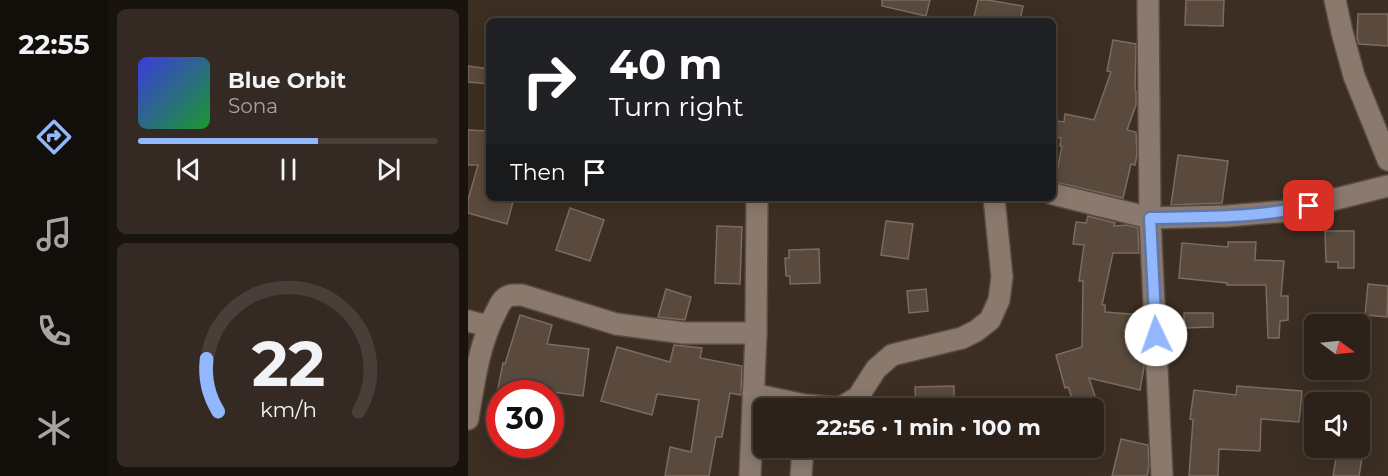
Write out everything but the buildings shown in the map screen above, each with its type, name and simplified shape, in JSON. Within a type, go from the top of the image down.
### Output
[{"type":"street","points":[[1148,0],[1150,218],[1162,476]]},
{"type":"street","points":[[1335,0],[1354,76],[1388,160]]},
{"type":"street","points":[[1056,195],[1150,218],[1227,216],[1288,210],[1388,186]]},
{"type":"street","points":[[750,476],[756,333],[757,201]]},
{"type":"street","points":[[856,398],[876,369],[892,355],[962,338],[990,320],[999,300],[1002,278],[994,201]]},
{"type":"street","points":[[468,419],[475,374],[478,324],[506,296],[514,294],[522,296],[616,324],[684,333],[756,333]]},
{"type":"street","points":[[753,394],[770,398]]},
{"type":"street","points":[[801,476],[802,458]]},
{"type":"route","points":[[1156,335],[1150,218],[1227,216],[1309,206]]}]
